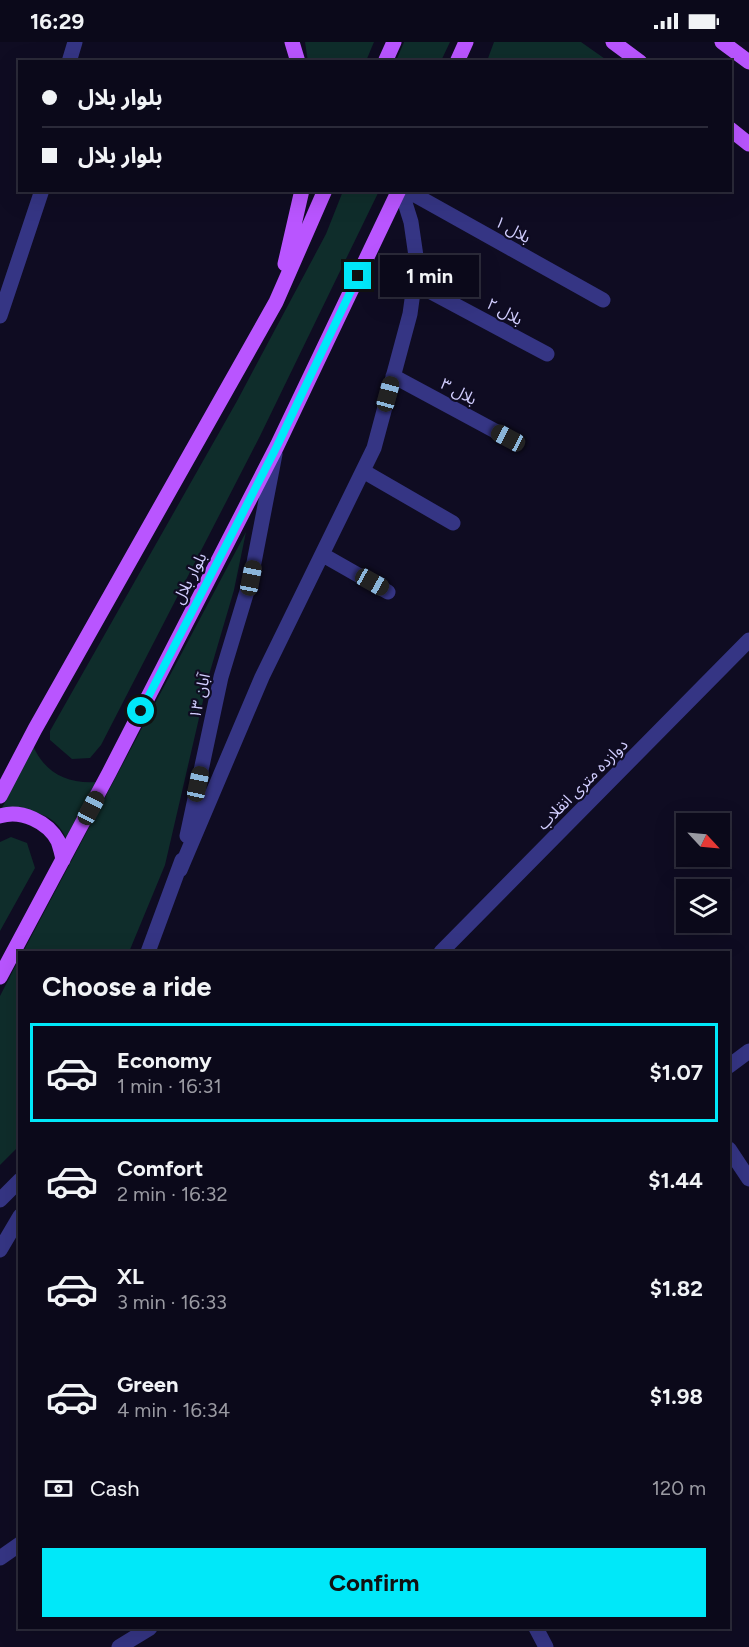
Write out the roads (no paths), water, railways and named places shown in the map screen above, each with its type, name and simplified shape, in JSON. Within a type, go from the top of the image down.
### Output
[{"type":"main road","points":[[292,42],[297,60]]},
{"type":"main road","points":[[386,60],[394,42]]},
{"type":"main road","points":[[458,60],[466,42]]},
{"type":"main road","points":[[613,42],[637,60]]},
{"type":"main road","points":[[722,42],[747,55]]},
{"type":"main road","points":[[737,42],[747,55]]},
{"type":"main road","points":[[732,131],[749,144]]},
{"type":"main road","points":[[276,302],[302,192]]},
{"type":"main road","points":[[0,796],[35,729],[276,302],[324,192]]},
{"type":"main road","name":"بلوار بلال","points":[[0,976],[63,860],[277,446],[399,192]]},
{"type":"main road","points":[[0,816],[7,814],[27,816],[45,825],[58,841],[63,860]]},
{"type":"street","points":[[70,60],[75,42]]},
{"type":"street","points":[[0,316],[41,192]]},
{"type":"street","points":[[180,870],[262,677],[374,448],[410,314],[417,263],[411,222],[401,192]]},
{"type":"street","name":"بلال ۱","points":[[410,192],[603,300]]},
{"type":"street","name":"بلال ۲","points":[[414,283],[546,354]]},
{"type":"street","name":"بلال ۳","points":[[393,376],[508,438]]},
{"type":"street","name":"۱۳ آبان","points":[[148,951],[180,870],[221,677],[251,578],[277,446]]},
{"type":"street","points":[[363,471],[453,523]]},
{"type":"street","points":[[323,555],[388,592]]},
{"type":"street","name":"دوازده متری انقلاب","points":[[442,951],[749,640]]},
{"type":"street","points":[[730,1065],[749,1051]]},
{"type":"street","points":[[730,1150],[749,1179]]},
{"type":"street","points":[[0,1200],[18,1182]]},
{"type":"street","points":[[0,1250],[18,1219]]},
{"type":"street","points":[[0,1558],[18,1545]]},
{"type":"street","points":[[537,1629],[546,1647]]},
{"type":"street","points":[[119,1647],[144,1637]]}]
